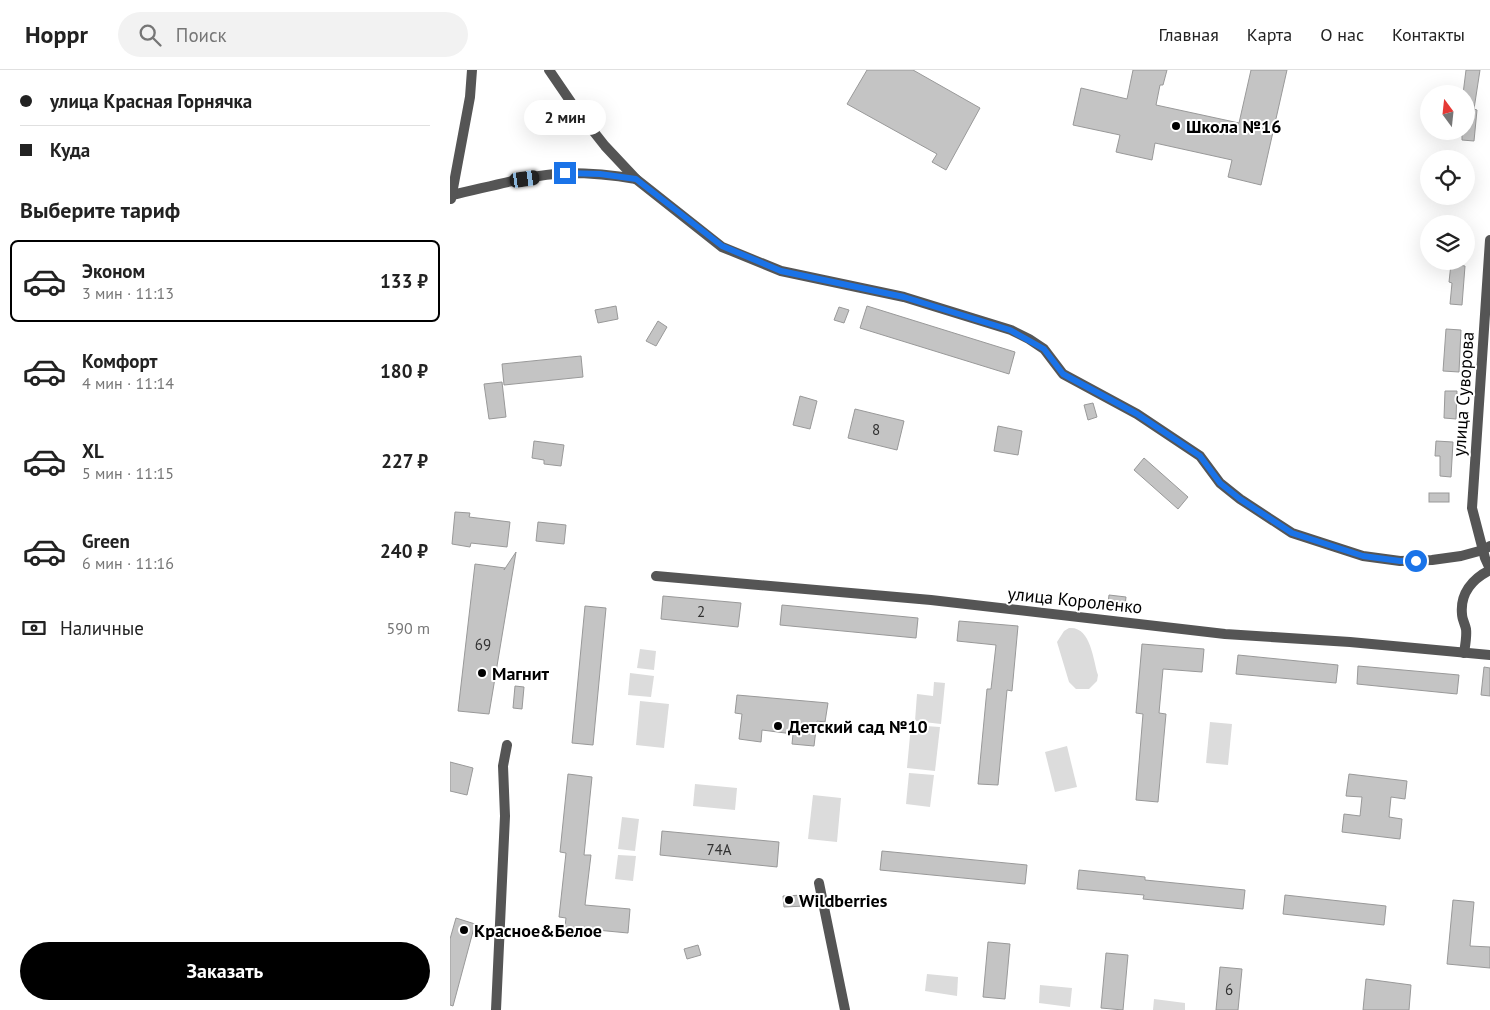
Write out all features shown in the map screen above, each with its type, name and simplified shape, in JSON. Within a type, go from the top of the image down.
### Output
[{"type":"street","points":[[472,70],[470,97],[451,198],[525,179],[565,173],[600,174],[636,179]]},
{"type":"street","points":[[549,70],[575,108],[605,146],[636,179],[722,246],[781,271],[904,297],[1010,330],[1029,339],[1044,349],[1063,374],[1137,414],[1200,456],[1220,483],[1240,499],[1292,533],[1363,556],[1400,561],[1432,560],[1461,556],[1486,548]]},
{"type":"street","name":"улица Суворова","points":[[1490,240],[1472,508],[1486,548],[1490,570]]},
{"type":"street","points":[[1464,653],[1467,631],[1462,615],[1463,599],[1469,586],[1479,576],[1490,570]]},
{"type":"street","name":"улица Короленко","points":[[656,576],[931,600],[1225,634],[1350,642],[1490,655]]},
{"type":"street","points":[[496,1010],[505,816],[503,766],[507,745]]},
{"type":"street","points":[[819,883],[845,1010]]},
{"type":"shaded area","points":[[1069,628],[1082,632],[1090,645],[1098,675],[1097,681],[1089,689],[1076,689],[1069,682],[1057,642],[1064,631]]},
{"type":"shaded area","points":[[640,649],[656,651],[654,670],[637,668]]},
{"type":"shaded area","points":[[630,673],[654,676],[651,697],[628,695]]},
{"type":"shaded area","points":[[934,682],[945,683],[941,724],[915,721],[917,694],[933,696]]},
{"type":"shaded area","points":[[640,701],[669,704],[664,748],[636,745]]},
{"type":"shaded area","points":[[1210,722],[1232,724],[1228,765],[1206,763]]},
{"type":"shaded area","points":[[911,725],[940,727],[935,771],[907,768]]},
{"type":"shaded area","points":[[1067,746],[1077,787],[1055,792],[1045,752]]},
{"type":"shaded area","points":[[909,773],[934,775],[930,807],[906,804]]},
{"type":"shaded area","points":[[695,784],[737,788],[735,810],[693,806]]},
{"type":"shaded area","points":[[813,795],[841,798],[837,842],[808,839]]},
{"type":"shaded area","points":[[622,817],[639,819],[635,851],[618,849]]},
{"type":"shaded area","points":[[618,855],[636,856],[633,881],[615,879]]},
{"type":"shaded area","points":[[927,974],[958,977],[957,996],[925,991]]},
{"type":"shaded area","points":[[1040,985],[1072,988],[1070,1007],[1039,1003]]},
{"type":"shaded area","points":[[1154,999],[1185,1003],[1185,1010],[1153,1010]]},
{"type":"building","points":[[867,70],[913,70],[980,108],[946,170],[932,162],[937,154],[847,104]]},
{"type":"building","points":[[1133,70],[1167,70],[1163,85],[1160,85],[1156,105],[1239,123],[1251,70],[1287,70],[1261,185],[1228,177],[1232,160],[1155,143],[1152,160],[1116,152],[1120,135],[1073,125],[1081,88],[1127,99]]},
{"type":"building","points":[[1466,70],[1480,70],[1475,102],[1475,85],[1464,85]]},
{"type":"building","points":[[1475,109],[1477,110],[1475,131]]},
{"type":"building","points":[[1450,270],[1465,270],[1462,305],[1450,304],[1452,283],[1449,282]]},
{"type":"building","points":[[616,306],[618,319],[598,323],[595,310]]},
{"type":"building","points":[[867,306],[1015,352],[1009,374],[860,328]]},
{"type":"building","points":[[839,307],[849,310],[844,323],[834,320]]},
{"type":"building","points":[[658,321],[667,327],[656,346],[646,341]]},
{"type":"building","points":[[1446,329],[1461,330],[1459,372],[1443,371]]},
{"type":"building","points":[[581,356],[583,377],[504,385],[502,364]]},
{"type":"building","points":[[502,382],[506,417],[489,419],[484,384]]},
{"type":"building","points":[[1445,391],[1457,391],[1456,419],[1444,418]]},
{"type":"building","points":[[800,396],[817,401],[810,429],[793,425]]},
{"type":"building","points":[[1093,403],[1097,417],[1088,420],[1084,405]]},
{"type":"building","points":[[855,409],[904,421],[897,450],[848,438]]},
{"type":"building","points":[[998,426],[1022,431],[1018,455],[994,451]]},
{"type":"building","points":[[534,441],[564,445],[561,466],[544,464],[544,460],[532,458]]},
{"type":"building","points":[[1436,441],[1453,442],[1451,477],[1440,476],[1440,456],[1435,456]]},
{"type":"building","points":[[1144,458],[1188,497],[1178,509],[1134,470]]},
{"type":"building","points":[[1429,493],[1449,493],[1449,502],[1429,502]]},
{"type":"building","points":[[455,512],[470,513],[469,517],[510,522],[507,547],[471,543],[470,547],[452,544]]},
{"type":"building","points":[[538,522],[566,525],[564,544],[536,541]]},
{"type":"building","points":[[516,552],[489,714],[458,711],[475,564],[505,568],[504,570]]},
{"type":"building","points":[[1109,595],[1126,597],[1125,606],[1108,604]]},
{"type":"building","points":[[663,596],[741,603],[738,627],[661,619]]},
{"type":"building","points":[[782,605],[918,618],[916,638],[780,625]]},
{"type":"building","points":[[585,606],[606,608],[593,745],[572,743]]},
{"type":"building","points":[[959,621],[1018,626],[1012,691],[1007,690],[998,785],[978,784],[987,689],[991,689],[996,645],[957,641]]},
{"type":"building","points":[[1142,644],[1204,649],[1202,672],[1163,669],[1159,713],[1166,714],[1158,802],[1136,800],[1143,714],[1136,713]]},
{"type":"building","points":[[1238,655],[1338,665],[1336,683],[1236,674]]},
{"type":"building","points":[[1358,666],[1459,675],[1457,694],[1357,684]]},
{"type":"building","points":[[1484,667],[1490,668],[1490,696],[1481,695]]},
{"type":"building","points":[[515,686],[524,687],[522,709],[513,708]]},
{"type":"building","points":[[737,695],[828,703],[825,722],[817,721],[814,746],[792,744],[793,734],[762,730],[761,742],[739,739],[742,714],[735,713]]},
{"type":"building","points":[[450,762],[473,768],[467,795],[450,791]]},
{"type":"building","points":[[568,774],[592,777],[584,855],[591,855],[585,905],[630,909],[628,933],[565,927],[566,918],[559,917],[566,853],[560,852]]},
{"type":"building","points":[[1349,774],[1407,781],[1405,799],[1391,797],[1389,817],[1402,819],[1400,839],[1342,832],[1344,814],[1360,816],[1362,797],[1346,796]]},
{"type":"building","points":[[662,831],[779,842],[777,867],[660,855]]},
{"type":"building","points":[[882,851],[1027,865],[1025,884],[880,870]]},
{"type":"building","points":[[1079,870],[1145,877],[1145,880],[1245,890],[1243,909],[1143,899],[1144,895],[1077,889]]},
{"type":"building","points":[[804,895],[805,906],[784,907],[783,896]]},
{"type":"building","points":[[1285,895],[1386,906],[1384,925],[1283,914]]},
{"type":"building","points":[[1453,900],[1474,902],[1470,946],[1490,947],[1490,968],[1447,964]]},
{"type":"building","points":[[456,918],[475,924],[453,1006],[450,1005],[450,939]]},
{"type":"building","points":[[988,942],[1010,944],[1005,999],[983,997]]},
{"type":"building","points":[[698,945],[701,955],[687,959],[684,949]]},
{"type":"building","points":[[1106,953],[1128,955],[1123,1010],[1101,1008]]},
{"type":"building","points":[[1220,967],[1242,969],[1238,1010],[1216,1010]]},
{"type":"building","points":[[1366,979],[1411,985],[1409,1010],[1363,1010]]},
{"type":"place","name":"Школа №16","points":[[1176,126]]},
{"type":"place","name":"Магнит","points":[[482,673]]},
{"type":"place","name":"Детский сад №10","points":[[778,726]]},
{"type":"place","name":"Wildberries","points":[[789,900]]},
{"type":"place","name":"Красное&Белое","points":[[464,930]]},
{"type":"route","points":[[565,173],[600,174],[636,179],[722,246],[781,271],[904,297],[1010,330],[1044,349],[1063,374],[1137,414],[1200,456],[1220,483],[1240,499],[1292,533],[1363,556],[1400,561],[1416,561]]}]
